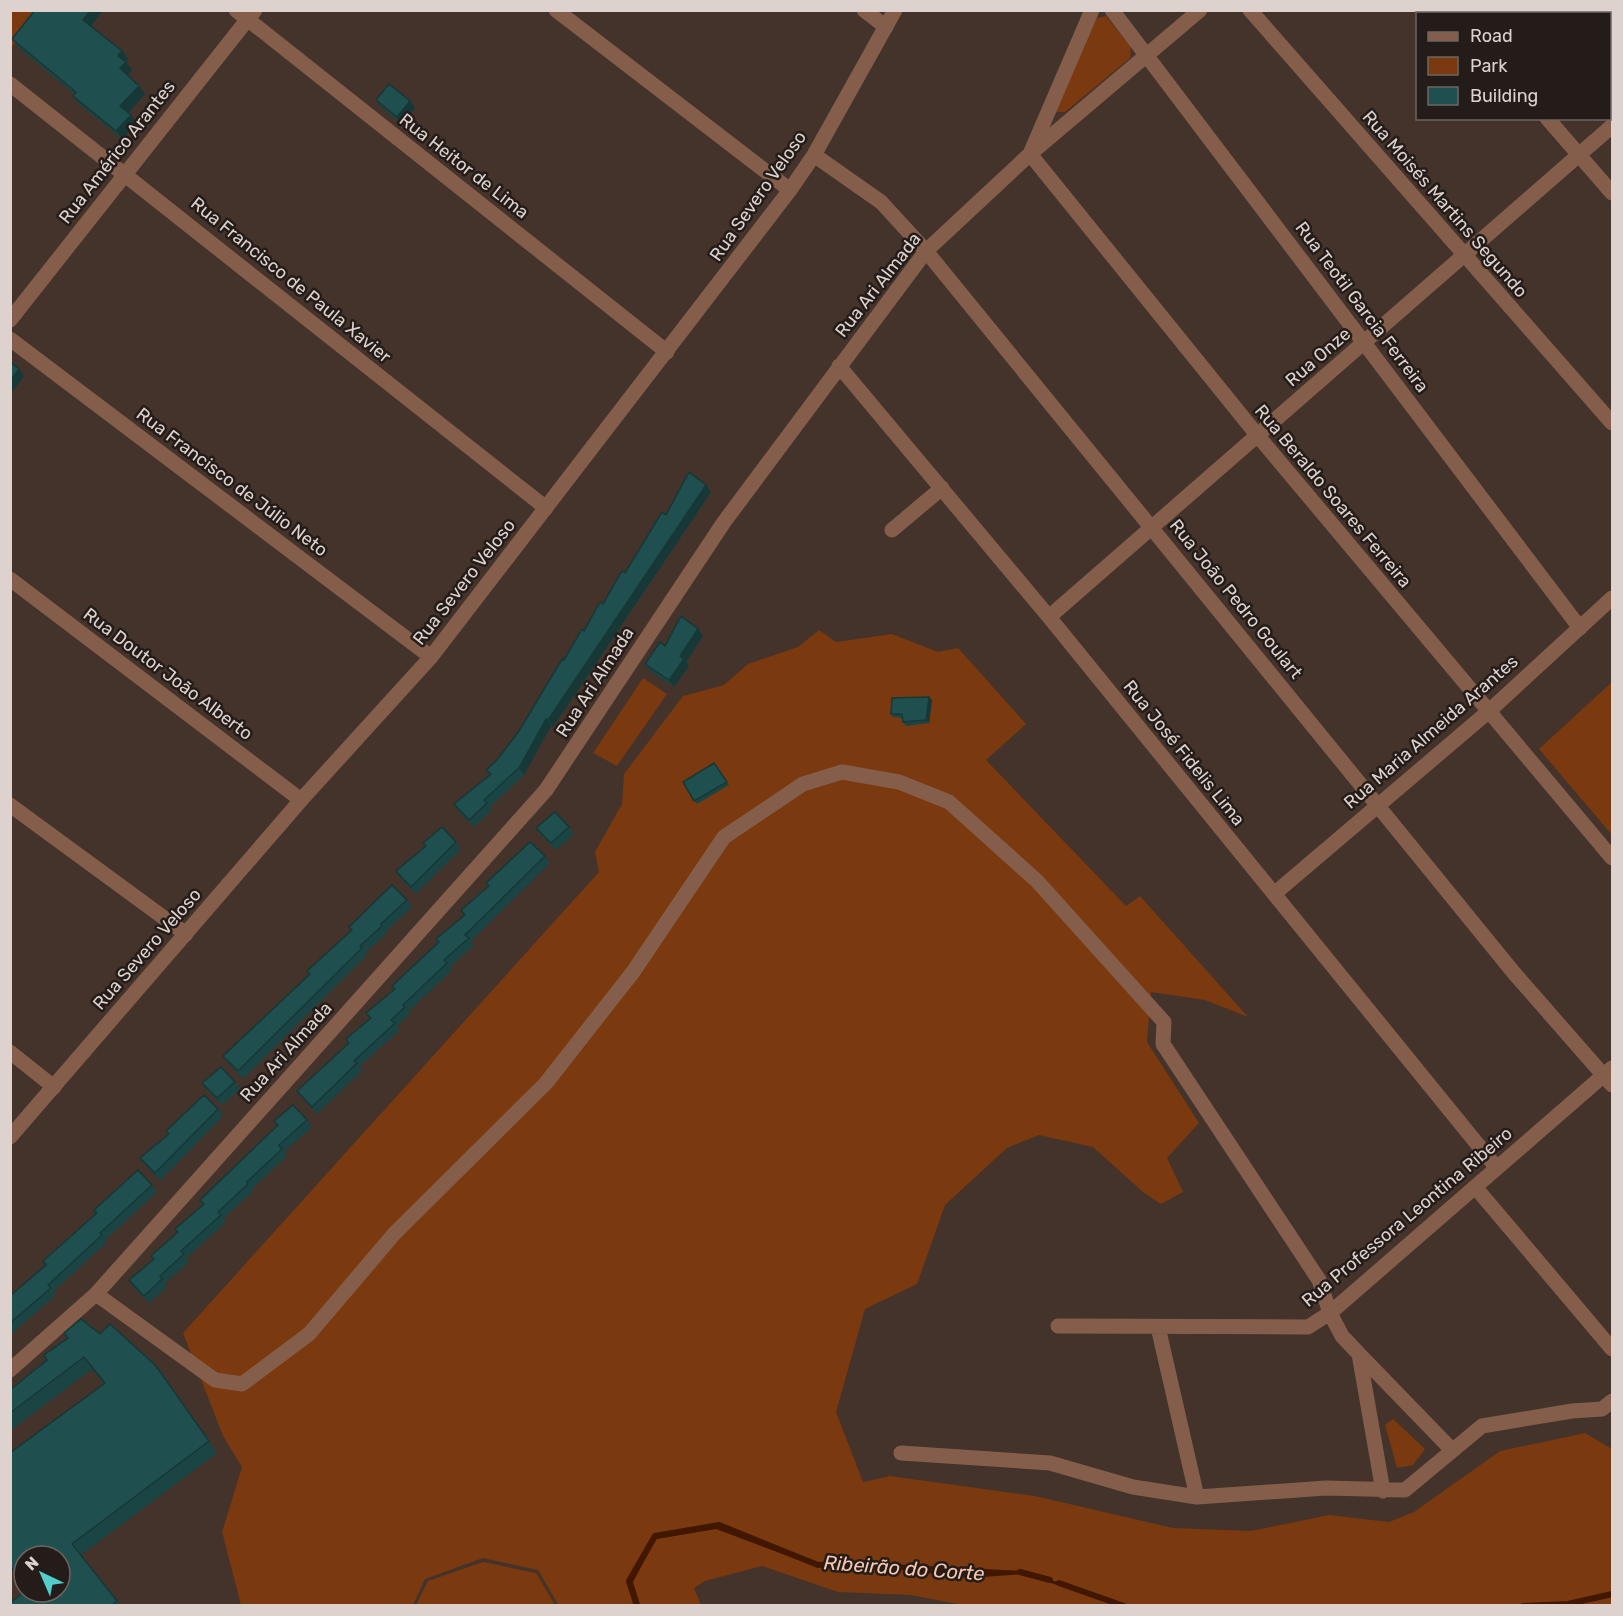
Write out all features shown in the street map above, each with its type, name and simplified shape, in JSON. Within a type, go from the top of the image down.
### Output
[{"type":"street","points":[[555,10],[790,190]]},
{"type":"street","points":[[864,10],[886,27]]},
{"type":"street","name":"Rua Severo Veloso","points":[[10,1137],[301,800],[431,657],[790,190],[814,155],[896,10]]},
{"type":"street","points":[[1030,154],[1092,10]]},
{"type":"street","name":"Rua Teotil Garcia Ferreira","points":[[1112,10],[1580,628]]},
{"type":"street","name":"Rua Ari Almada","points":[[10,1370],[96,1294],[546,790],[724,522],[926,251],[1030,154],[1200,10]]},
{"type":"street","name":"Rua Moisés Martins Segundo","points":[[1250,10],[1612,423]]},
{"type":"street","name":"Rua Américo Arantes","points":[[10,320],[246,14]]},
{"type":"street","name":"Rua Heitor de Lima","points":[[246,14],[667,352]]},
{"type":"street","name":"Rua Francisco de Paula Xavier","points":[[10,84],[125,172],[546,508]]},
{"type":"street","points":[[1549,120],[1612,193]]},
{"type":"street","name":"Rua Onze","points":[[1049,617],[1612,126]]},
{"type":"street","name":"Rua Beraldo Soares Ferreira","points":[[1030,154],[1258,436],[1612,858]]},
{"type":"street","name":"Rua João Pedro Goulart","points":[[814,155],[881,202],[926,251],[1378,803],[1514,973],[1610,1076]]},
{"type":"street","name":"Rua Francisco de Júlio Neto","points":[[10,339],[431,657]]},
{"type":"street","name":"Rua José Fidelis Lima","points":[[839,366],[1049,617],[1496,1167]]},
{"type":"street","points":[[892,530],[942,488]]},
{"type":"street","name":"Rua Doutor João Alberto","points":[[10,579],[301,800]]},
{"type":"street","name":"Rua Maria Almeida Arantes","points":[[1274,894],[1378,803],[1488,712],[1612,598]]},
{"type":"street","points":[[96,1294],[215,1380],[242,1384],[309,1334],[394,1234],[546,1083],[633,972],[724,837],[803,784],[842,772],[899,782],[949,802],[1037,881],[1148,1004],[1164,1022],[1163,1044],[1319,1280],[1330,1313],[1342,1336],[1452,1450]]},
{"type":"street","points":[[10,805],[186,934]]},
{"type":"street","points":[[10,1052],[54,1087]]},
{"type":"street","name":"Rua Professora Leontina Ribeiro","points":[[1058,1326],[1308,1327],[1330,1313],[1476,1188],[1496,1167],[1610,1076]]},
{"type":"street","points":[[1476,1188],[1612,1349]]},
{"type":"street","points":[[1158,1327],[1197,1497]]},
{"type":"street","points":[[1359,1354],[1383,1491]]},
{"type":"street","points":[[901,1453],[1050,1462],[1133,1487],[1197,1497],[1326,1488],[1405,1490],[1482,1426],[1572,1411],[1602,1409],[1612,1401]]},
{"type":"green space","points":[[11,11],[41,11],[11,48]]},
{"type":"green space","points":[[1106,16],[1131,47],[1130,58],[1065,112],[1057,112],[1055,107],[1094,19]]},
{"type":"green space","points":[[819,630],[836,642],[892,634],[938,652],[958,648],[1026,724],[986,760],[1126,906],[1140,896],[1248,1017],[1205,1000],[1151,992],[1147,1042],[1199,1123],[1167,1158],[1183,1192],[1161,1204],[1144,1193],[1093,1147],[1039,1135],[1007,1148],[945,1205],[917,1284],[865,1309],[836,1412],[863,1482],[890,1476],[1035,1496],[1173,1528],[1251,1531],[1329,1515],[1389,1522],[1414,1512],[1500,1451],[1585,1433],[1612,1449],[1612,1605],[968,1606],[911,1595],[838,1592],[762,1566],[705,1581],[694,1588],[701,1605],[559,1606],[538,1570],[483,1558],[425,1579],[413,1605],[241,1605],[222,1532],[242,1467],[223,1436],[183,1333],[599,872],[595,852],[622,804],[624,774],[683,696],[724,685],[748,664],[798,647]]},
{"type":"green space","points":[[643,678],[667,694],[617,766],[593,753]]},
{"type":"green space","points":[[1612,682],[1612,835],[1539,749]]},
{"type":"green space","points":[[1393,1419],[1425,1449],[1413,1465],[1397,1468],[1385,1425]]},
{"type":"green space","points":[[483,1562],[536,1573],[555,1605],[416,1605],[428,1581]]},
{"type":"water","points":[[719,1525],[818,1565],[870,1563],[1025,1571],[1124,1605],[1115,1605],[1025,1574],[968,1578],[871,1566],[817,1567],[716,1529],[656,1539],[633,1582],[640,1605],[637,1605],[629,1581],[655,1536]]},
{"type":"water","points":[[1612,1594],[1612,1597],[1574,1605],[1523,1605],[1568,1604]]},
{"type":"building","points":[[35,10],[91,10],[83,20],[122,51],[118,56],[126,62],[120,68],[139,86],[120,106],[131,115],[116,131],[73,96],[76,92],[12,39]]},
{"type":"building","points":[[389,84],[410,101],[397,117],[376,100]]},
{"type":"building","points":[[10,362],[19,369],[10,381]]},
{"type":"building","points":[[689,472],[706,485],[548,720],[546,719],[519,768],[484,800],[487,803],[469,820],[454,804],[491,774],[486,770],[497,760],[519,731],[562,659],[564,660],[582,629],[584,631],[600,602],[603,604],[622,571],[625,573],[662,512],[666,515]]},
{"type":"building","points":[[681,616],[698,629],[680,656],[684,659],[669,680],[645,664],[660,642],[665,646]]},
{"type":"building","points":[[929,697],[926,720],[903,722],[902,714],[891,714],[892,698]]},
{"type":"building","points":[[714,763],[727,782],[694,801],[683,782]]},
{"type":"building","points":[[555,812],[569,827],[551,843],[536,828]]},
{"type":"building","points":[[442,827],[456,842],[411,887],[396,871],[426,846],[423,843]]},
{"type":"building","points":[[530,842],[545,856],[465,935],[469,938],[444,960],[447,963],[403,1005],[405,1007],[391,1020],[395,1023],[354,1061],[357,1063],[312,1107],[297,1091],[349,1043],[346,1039],[371,1018],[366,1013],[395,989],[392,986],[439,942],[436,939],[465,915],[461,910],[489,886],[486,883]]},
{"type":"building","points":[[392,885],[407,900],[238,1071],[223,1056],[310,974],[307,971],[352,930],[349,927]]},
{"type":"building","points":[[221,1067],[235,1082],[217,1098],[202,1083]]},
{"type":"building","points":[[204,1095],[218,1109],[155,1173],[140,1158],[169,1134],[166,1131]]},
{"type":"building","points":[[293,1105],[307,1120],[279,1145],[282,1149],[218,1212],[221,1215],[181,1251],[184,1254],[160,1276],[162,1279],[144,1296],[129,1280],[154,1259],[151,1256],[178,1232],[175,1229],[204,1204],[200,1200],[278,1125],[274,1121]]},
{"type":"building","points":[[138,1170],[152,1185],[48,1285],[51,1288],[10,1323],[10,1296],[46,1265],[43,1261],[97,1213],[94,1210]]},
{"type":"building","points":[[81,1319],[100,1334],[110,1324],[156,1366],[209,1441],[72,1544],[12,1544],[12,1569],[10,1566],[10,1453],[105,1383],[84,1357],[10,1413],[10,1390],[47,1360],[44,1355],[68,1338],[64,1333]]},
{"type":"building","points":[[72,1544],[117,1601],[112,1605],[10,1605],[10,1603],[72,1604]]},
{"type":"waterway","name":"Ribeirão do Corte","points":[[637,1606],[629,1581],[655,1536],[719,1525],[818,1565],[872,1563]]},
{"type":"waterway","name":"Ribeirão do Corte","points":[[1020,1572],[1050,1580]]},
{"type":"waterway","name":"Ribeirão do Corte","points":[[1059,1583],[1124,1606]]},
{"type":"waterway","name":"Ribeirão do Corte","points":[[1523,1606],[1568,1604],[1612,1594]]}]
